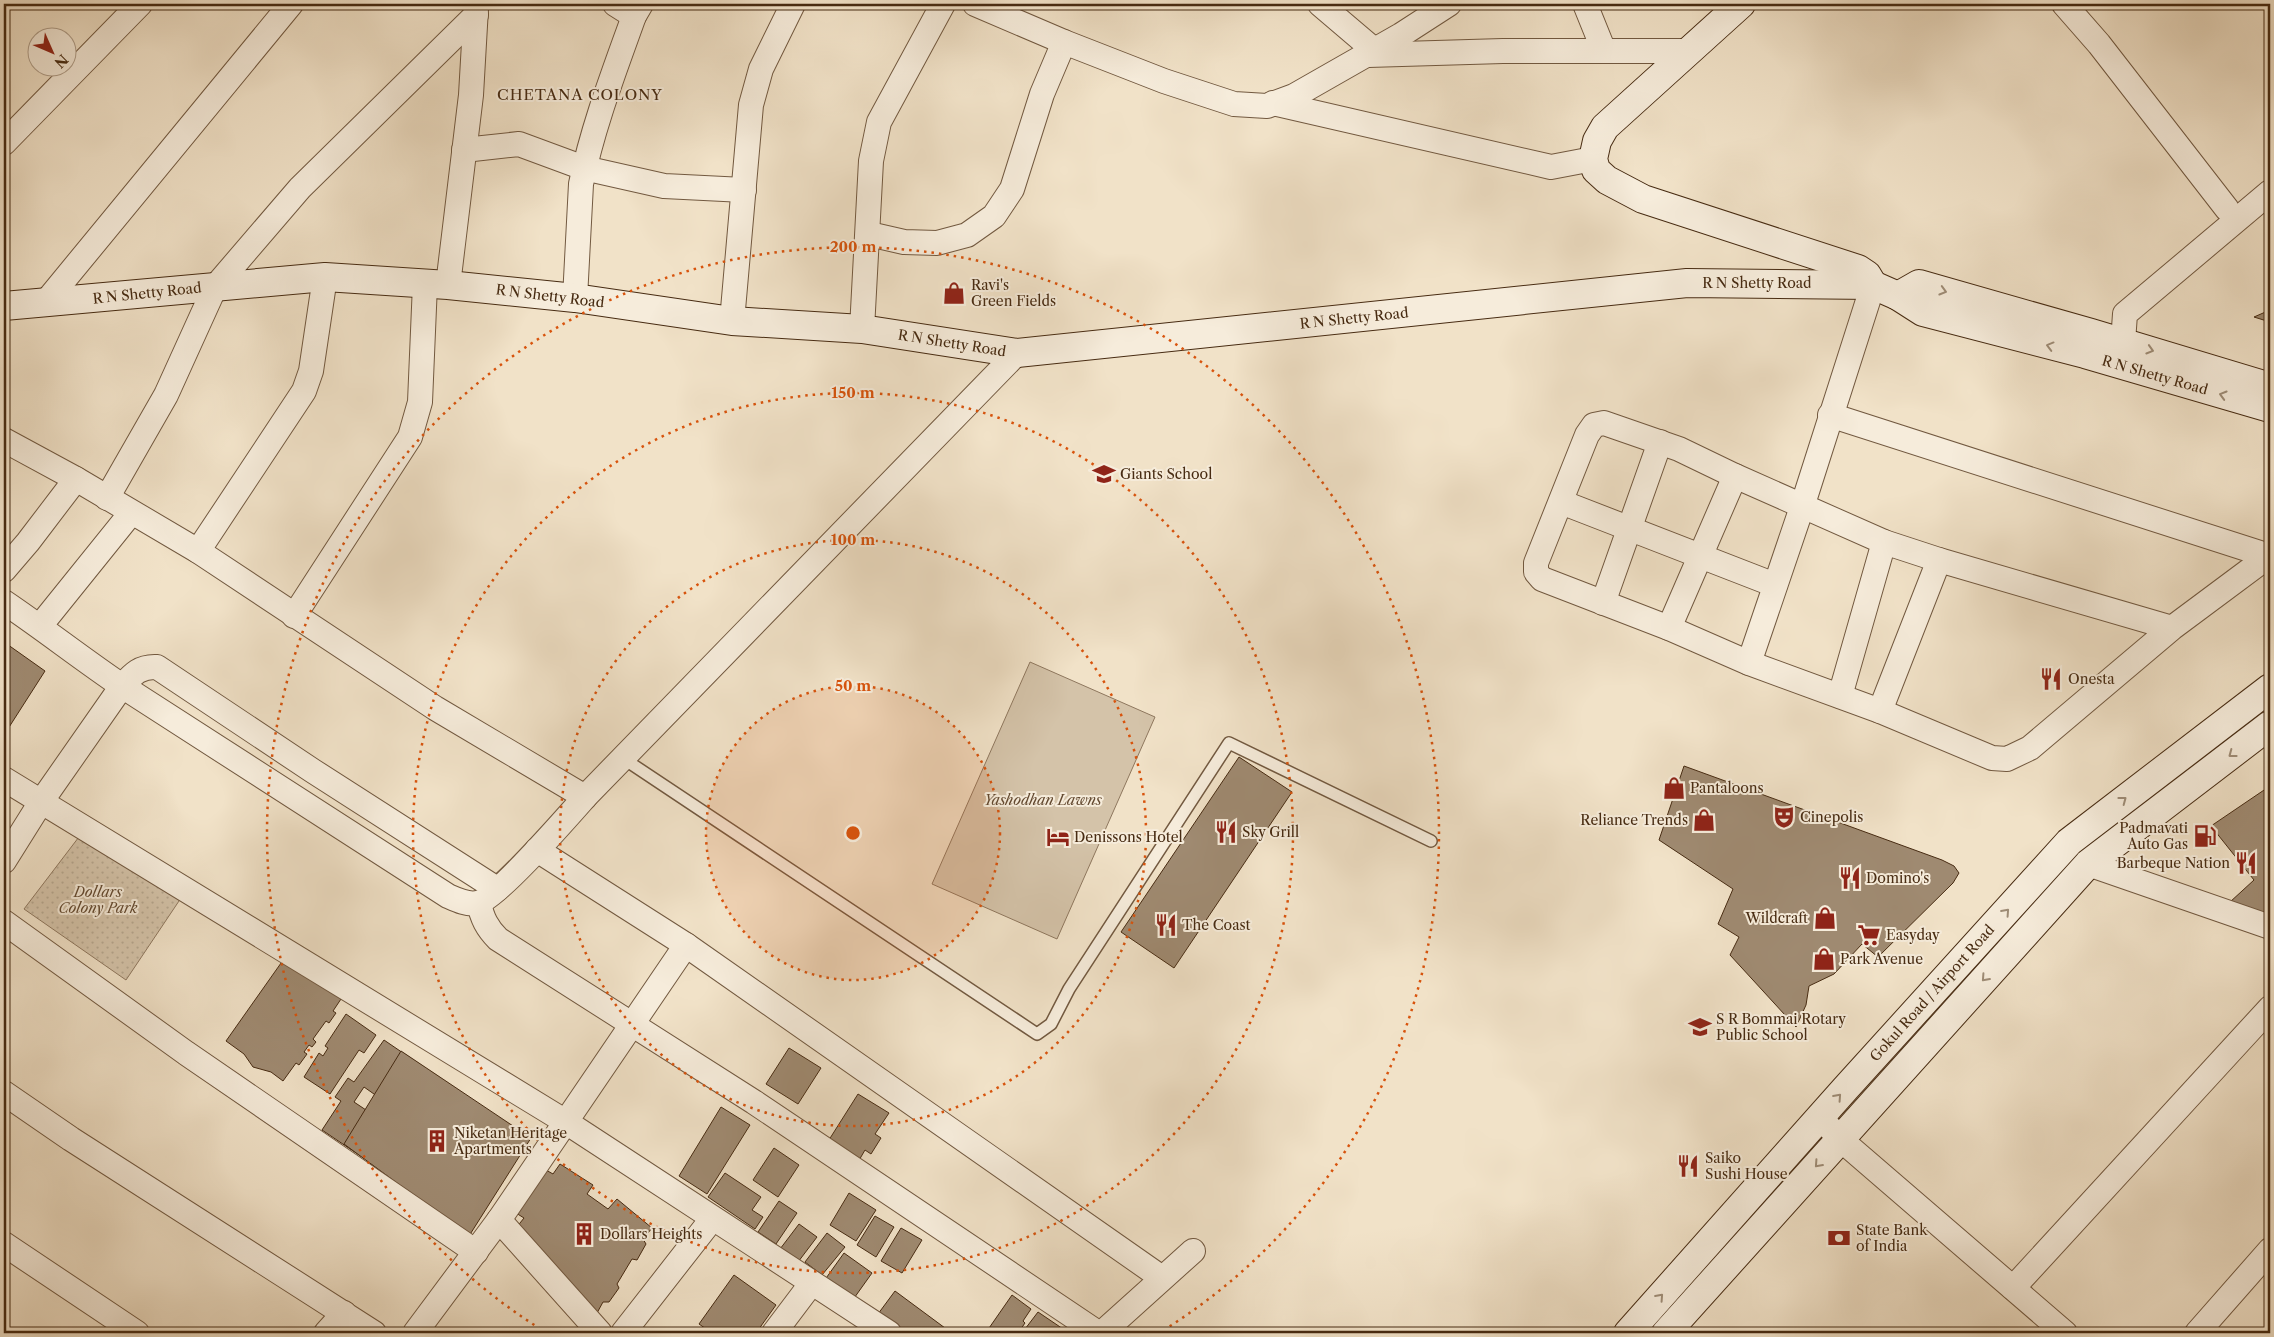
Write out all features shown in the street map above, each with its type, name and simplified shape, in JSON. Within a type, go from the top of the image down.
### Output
[{"type":"street","points":[[4,144],[140,4]]},
{"type":"street","points":[[45,303],[290,4]]},
{"type":"street","points":[[732,321],[751,105],[761,69],[793,4]]},
{"type":"street","points":[[862,329],[872,161],[878,122],[943,4]]},
{"type":"street","points":[[975,4],[1064,42],[1164,80],[1234,104],[1267,106],[1294,96],[1369,53],[1448,4]]},
{"type":"street","points":[[1320,4],[1369,53],[1689,51]]},
{"type":"street","points":[[1585,4],[1604,51]]},
{"type":"street","points":[[1741,4],[1605,127],[1596,140],[1593,159],[1596,170],[1607,180],[1643,199],[1858,269],[1867,275],[1873,285],[1803,504],[1748,663]]},
{"type":"street","points":[[2064,4],[2099,44],[2227,209]]},
{"type":"street","points":[[575,298],[581,184],[584,168],[594,126],[630,8]]},
{"type":"street","points":[[294,616],[410,437],[420,402],[436,285],[464,150],[471,95],[476,9]]},
{"type":"street","points":[[107,498],[166,395],[215,287],[300,188],[476,9]]},
{"type":"street","points":[[869,234],[904,242],[937,243],[968,235],[994,216],[1012,189],[1042,94],[1064,42]]},
{"type":"street","points":[[1273,103],[1551,167],[1593,159]]},
{"type":"street","points":[[464,150],[519,144],[584,168],[664,186],[744,190]]},
{"type":"street","points":[[2120,353],[2125,314],[2270,192]]},
{"type":"street","points":[[198,552],[304,391],[311,371],[325,277]]},
{"type":"street","name":"R N Shetty Road","points":[[4,306],[325,277],[575,298],[732,321],[862,329],[1017,354],[1687,283],[1873,285],[1898,296],[1919,284],[2120,353],[2270,408]]},
{"type":"street","name":"R N Shetty Road","points":[[2120,353],[2270,387]]},
{"type":"street","points":[[4,602],[122,686],[448,896],[465,903],[488,896],[537,850],[585,797],[1017,354]]},
{"type":"street","points":[[1830,415],[2270,556]]},
{"type":"street","points":[[2172,628],[1939,560],[1884,542],[1803,504],[1614,424],[1594,425],[1587,436],[1536,562],[1536,572],[1542,579],[1669,628],[1748,663],[1880,711],[1992,758],[2007,759],[2030,748],[2172,628],[2270,556]]},
{"type":"street","points":[[4,440],[76,479],[198,552],[435,708],[585,797]]},
{"type":"street","points":[[1603,603],[1660,442]]},
{"type":"street","points":[[1669,628],[1735,476]]},
{"type":"street","points":[[4,570],[76,479]]},
{"type":"street","points":[[1561,502],[1775,585]]},
{"type":"street","points":[[40,626],[131,513]]},
{"type":"street","points":[[1840,696],[1884,542]]},
{"type":"street","points":[[1880,711],[1939,560]]},
{"type":"street","points":[[5,856],[122,686],[134,673],[145,666],[157,666],[313,771],[488,896]]},
{"type":"street","name":"Gokul Road / Airport Road","points":[[1628,1333],[2069,842],[2270,688]]},
{"type":"street","points":[[1666,1333],[2088,864],[2270,725]]},
{"type":"street","points":[[4,779],[566,1122],[811,1284],[889,1333]]},
{"type":"street","points":[[537,850],[686,945],[1162,1278]]},
{"type":"street","points":[[2088,864],[2270,927]]},
{"type":"street","points":[[488,896],[482,916],[488,929],[498,939],[754,1102],[1100,1333],[1194,1251]]},
{"type":"street","points":[[4,922],[186,1053],[476,1252]]},
{"type":"street","points":[[415,1333],[499,1220],[630,1024],[686,945]]},
{"type":"street","points":[[2012,1288],[2270,1008]]},
{"type":"street","points":[[4,1093],[79,1144],[374,1333]]},
{"type":"street","points":[[1820,1117],[1840,1139],[2065,1333]]},
{"type":"street","points":[[623,1333],[712,1219]]},
{"type":"street","points":[[499,1220],[600,1333]]},
{"type":"street","points":[[4,1244],[137,1333]]},
{"type":"street","points":[[2197,1333],[2270,1250]]},
{"type":"street","points":[[774,1333],[811,1284]]},
{"type":"street","points":[[326,1333],[344,1313]]},
{"type":"lane","points":[[624,759],[1037,1034],[1051,1024],[1069,989],[1229,743],[1431,841]]},
{"type":"green space","name":"Yashodhan Lawns","points":[[1030,662],[1155,717],[1057,939],[932,884]]},
{"type":"green space","name":"Dollars Colony Park","points":[[85,829],[181,898],[126,980],[24,909]]},
{"type":"building","points":[[2270,310],[2270,322],[2254,317]]},
{"type":"building","points":[[4,642],[45,671],[4,735]]},
{"type":"building","points":[[1239,757],[1292,792],[1174,968],[1121,932]]},
{"type":"building","points":[[1684,766],[1942,860],[1954,866],[1959,873],[1953,883],[1878,957],[1862,944],[1834,974],[1809,986],[1806,1005],[1796,1027],[1730,955],[1739,937],[1718,924],[1733,889],[1659,840]]},
{"type":"building","points":[[2270,786],[2270,919],[2230,902],[2254,880],[2211,826]]},
{"type":"building","points":[[286,956],[343,996],[333,1011],[336,1013],[329,1023],[326,1021],[313,1039],[316,1042],[312,1047],[309,1045],[304,1052],[307,1054],[299,1065],[296,1063],[283,1081],[271,1072],[253,1067],[244,1054],[226,1041]]},
{"type":"building","points":[[346,1014],[376,1035],[364,1053],[359,1050],[330,1094],[304,1077],[319,1053],[323,1056],[328,1048],[325,1046]]},
{"type":"building","name":"Niketan Heritage Apartments","points":[[384,1040],[425,1068],[410,1090],[416,1094],[431,1072],[465,1095],[450,1117],[456,1121],[471,1100],[531,1138],[490,1168],[494,1171],[479,1194],[475,1191],[469,1236],[411,1191],[420,1178],[412,1173],[403,1185],[371,1164],[381,1150],[374,1145],[365,1159],[322,1130],[341,1101],[335,1097],[348,1078],[354,1082]],"holes":[[[364,1087],[391,1106],[381,1120],[354,1102]],[[404,1110],[433,1131],[420,1149],[390,1128]],[[450,1141],[478,1161],[464,1180],[437,1160]]]},
{"type":"building","points":[[789,1048],[821,1068],[798,1104],[766,1084]]},
{"type":"building","name":"Niketan Heritage Apartments","points":[[401,1051],[531,1138],[469,1236],[344,1144]]},
{"type":"building","points":[[858,1094],[889,1113],[875,1134],[881,1138],[871,1154],[865,1150],[858,1162],[827,1143]]},
{"type":"building","points":[[721,1107],[750,1125],[707,1194],[679,1176]]},
{"type":"building","points":[[774,1148],[799,1165],[778,1197],[753,1180]]},
{"type":"building","name":"Dollars Heights","points":[[560,1164],[593,1185],[587,1194],[608,1209],[617,1199],[652,1228],[643,1239],[646,1244],[637,1260],[632,1259],[617,1284],[619,1288],[609,1302],[603,1302],[597,1313],[516,1228],[524,1218],[516,1213],[526,1194],[530,1196],[546,1170],[553,1174]]},
{"type":"building","points":[[725,1173],[761,1197],[752,1210],[763,1217],[755,1229],[708,1197]]},
{"type":"building","points":[[849,1193],[876,1210],[856,1241],[830,1225]]},
{"type":"building","points":[[779,1201],[797,1213],[776,1244],[758,1232]]},
{"type":"building","points":[[875,1216],[894,1227],[876,1257],[857,1245]]},
{"type":"building","points":[[799,1224],[817,1237],[795,1266],[777,1253]]},
{"type":"building","points":[[901,1228],[922,1240],[902,1273],[881,1261]]},
{"type":"building","points":[[827,1233],[845,1247],[822,1275],[805,1262]]},
{"type":"building","points":[[844,1253],[872,1273],[852,1301],[824,1281]]},
{"type":"building","points":[[734,1275],[776,1305],[756,1333],[712,1333],[699,1324]]},
{"type":"building","points":[[895,1291],[945,1328],[941,1333],[895,1333],[875,1318]]},
{"type":"building","points":[[1012,1295],[1031,1309],[1023,1321],[1025,1323],[1018,1333],[990,1333],[987,1331]]},
{"type":"building","points":[[1038,1312],[1069,1333],[1022,1333]]},
{"type":"place","name":"Ravi's Green Fields","points":[[954,293]]},
{"type":"place","name":"Giants School","points":[[1104,474]]},
{"type":"place","name":"Onesta","points":[[2051,679]]},
{"type":"place","name":"Pantaloons","points":[[1674,788]]},
{"type":"place","name":"Cinepolis","points":[[1784,817]]},
{"type":"place","name":"Reliance Trends","points":[[1704,820]]},
{"type":"place","name":"Sky Grill","points":[[1226,832]]},
{"type":"place","name":"Padmavati Auto Gas","points":[[2205,836]]},
{"type":"place","name":"Denissons Hotel","points":[[1058,837]]},
{"type":"place","name":"Barbeque Nation","points":[[2246,863]]},
{"type":"place","name":"Domino's","points":[[1850,878]]},
{"type":"place","name":"Wildcraft","points":[[1825,918]]},
{"type":"place","name":"The Coast","points":[[1166,925]]},
{"type":"place","name":"Easyday","points":[[1869,935]]},
{"type":"place","name":"Park Avenue","points":[[1824,959]]},
{"type":"place","name":"S R Bommai Rotary Public School","points":[[1700,1027]]},
{"type":"place","name":"Niketan Heritage Apartments","points":[[437,1141]]},
{"type":"place","name":"Saiko Sushi House","points":[[1688,1166]]},
{"type":"place","name":"Dollars Heights","points":[[584,1234]]},
{"type":"place","name":"State Bank of India","points":[[1839,1238]]},
{"type":"district","name":"CHETANA COLONY","points":[[580,95]]}]
